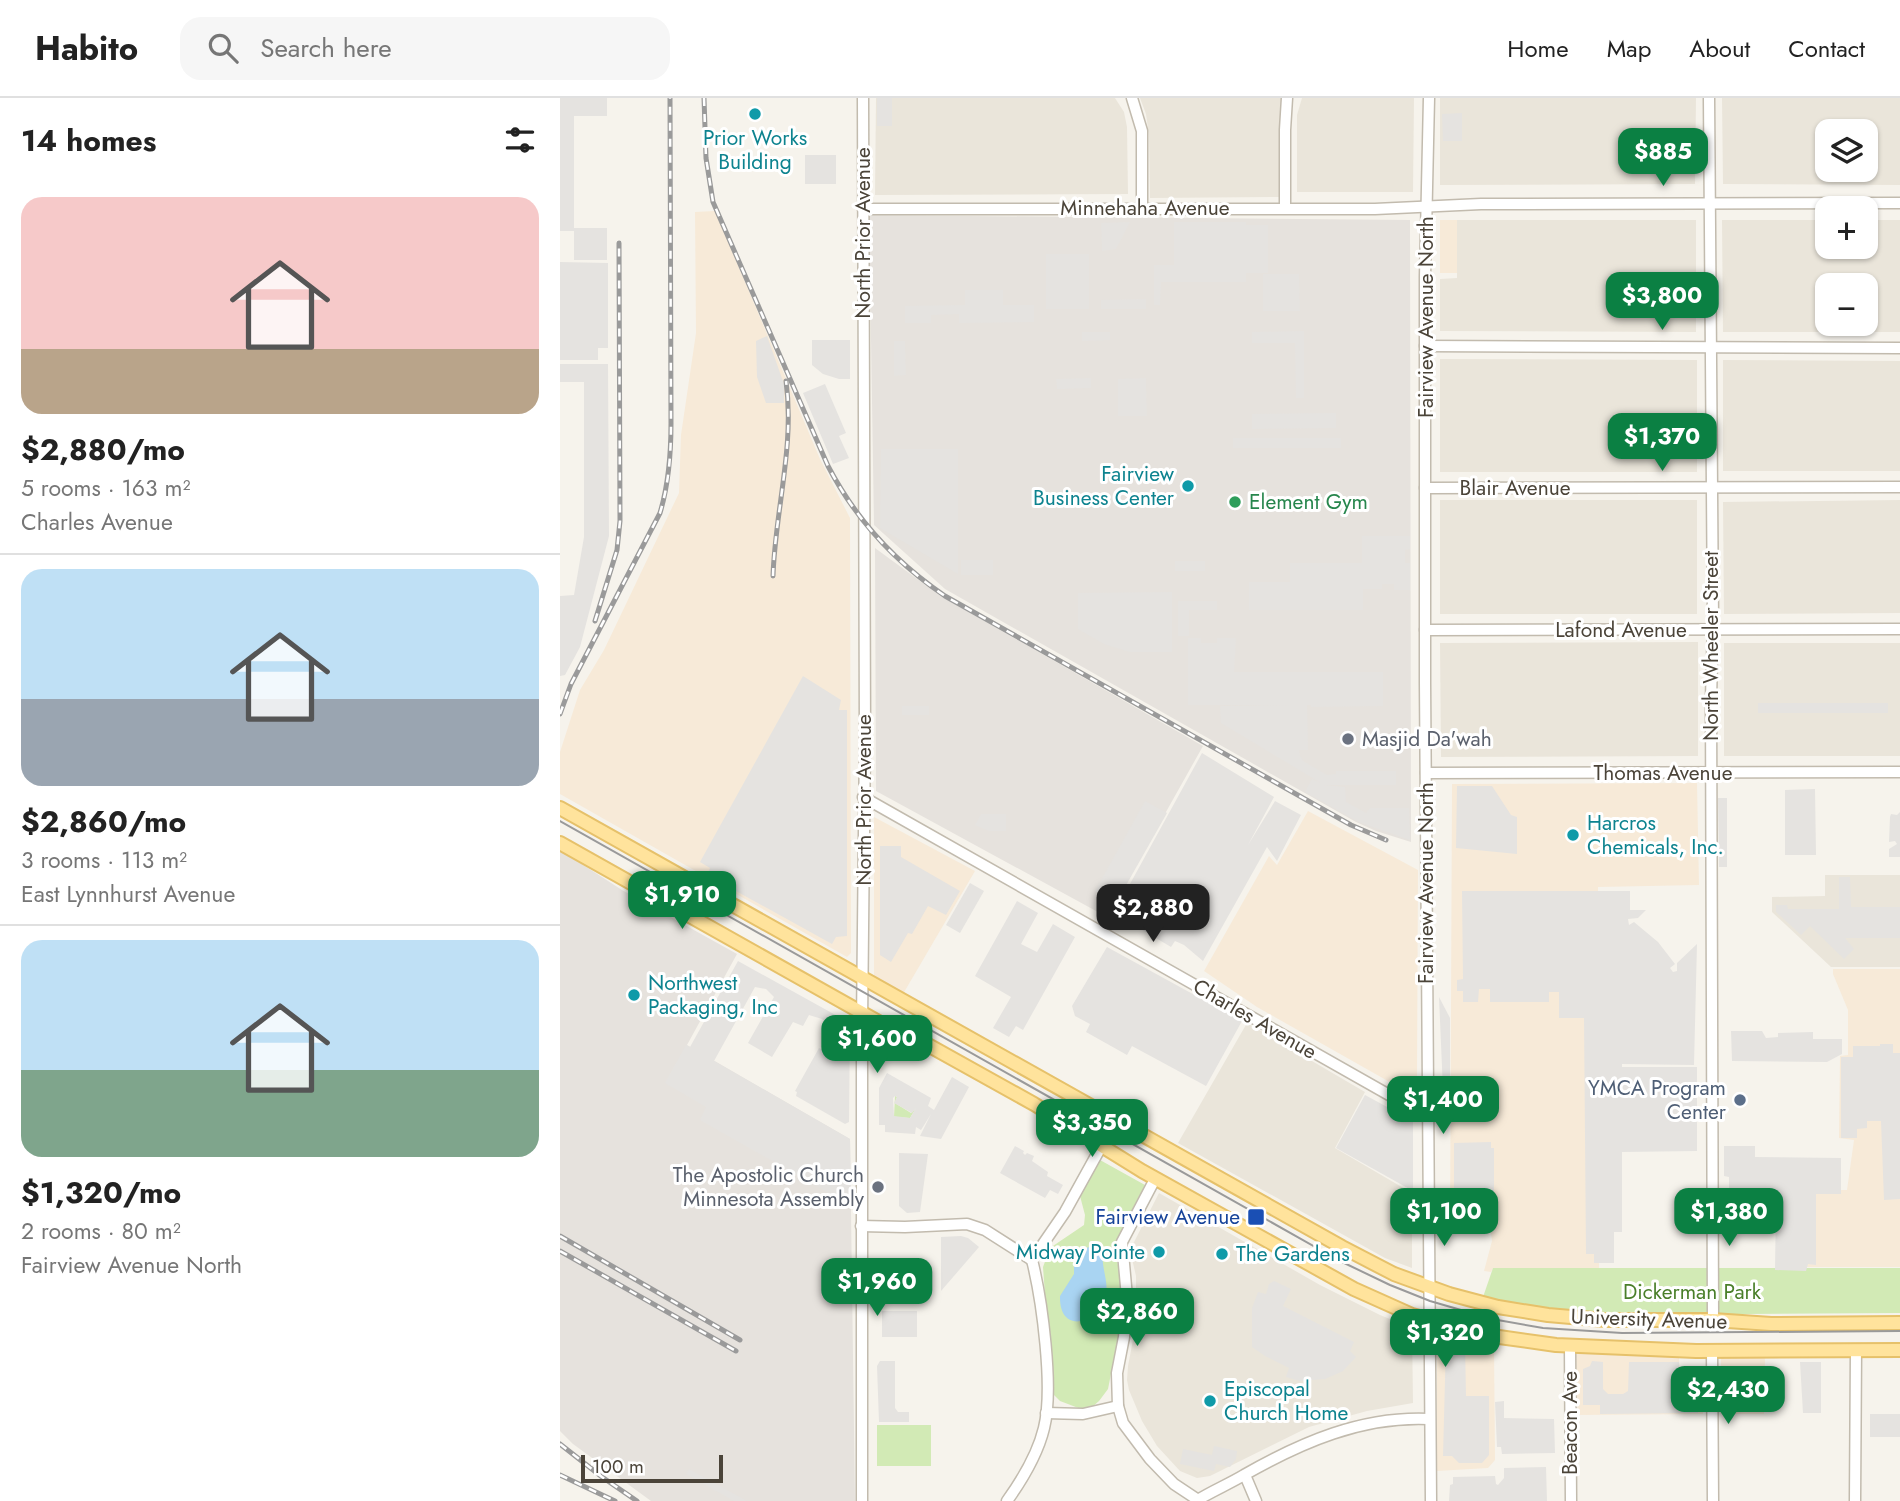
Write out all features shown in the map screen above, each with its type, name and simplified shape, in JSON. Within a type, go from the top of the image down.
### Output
[{"type":"main road","name":"University Avenue","points":[[560,808],[1394,1274],[1498,1307],[1560,1317],[1771,1324],[1900,1323]]},
{"type":"main road","name":"University Avenue","points":[[560,843],[862,1012],[926,1044],[1102,1145],[1155,1179],[1382,1303],[1429,1320],[1507,1339],[1570,1346],[1712,1351],[1900,1350]]},
{"type":"street","name":"North Prior Avenue","points":[[862,1501],[863,98]]},
{"type":"street","points":[[1132,98],[1142,131],[1142,208]]},
{"type":"street","points":[[1285,208],[1287,98]]},
{"type":"street","name":"Fairview Avenue North","points":[[1429,98],[1425,346],[1425,630],[1431,1501]]},
{"type":"street","name":"North Wheeler Street","points":[[1709,98],[1713,630],[1713,1320]]},
{"type":"street","name":"Minnehaha Avenue","points":[[863,209],[1375,209],[1710,203],[1900,204]]},
{"type":"street","points":[[1425,346],[1900,348]]},
{"type":"street","name":"Blair Avenue","points":[[1425,488],[1900,487]]},
{"type":"street","name":"Lafond Avenue","points":[[1425,630],[1900,629]]},
{"type":"street","name":"Thomas Avenue","points":[[1426,773],[1900,772]]},
{"type":"street","name":"Charles Avenue","points":[[863,797],[1428,1117]]},
{"type":"street","points":[[1032,1260],[1065,1212],[1102,1145]]},
{"type":"street","points":[[1155,1179],[1122,1242],[1127,1297],[1124,1337],[1117,1373],[1118,1406],[1123,1423],[1174,1484],[1197,1501],[1277,1455],[1348,1428],[1390,1419],[1429,1419]]},
{"type":"street","points":[[861,1226],[967,1224],[985,1230],[1032,1260],[1047,1363],[1046,1413],[1042,1435],[1007,1501]]},
{"type":"street","name":"Beacon Ave","points":[[1570,1346],[1571,1501]]},
{"type":"street","points":[[1855,1501],[1856,1350]]},
{"type":"street","points":[[1712,1351],[1713,1501]]},
{"type":"street","points":[[1046,1413],[1083,1414],[1118,1406]]},
{"type":"street","points":[[1245,1475],[1255,1501]]},
{"type":"shaded area","points":[[560,98],[607,98],[607,116],[574,116],[574,228],[607,228],[607,260],[574,260],[574,231],[560,231]]},
{"type":"shaded area","points":[[876,98],[1115,98],[1124,112],[1127,127],[1128,194],[875,195]]},
{"type":"shaded area","points":[[877,98],[892,98],[892,126],[877,126]]},
{"type":"shaded area","points":[[1140,98],[1282,98],[1279,197],[1150,198],[1149,135]]},
{"type":"shaded area","points":[[1302,98],[1414,98],[1413,192],[1297,192],[1297,115]]},
{"type":"shaded area","points":[[1440,98],[1696,98],[1695,184],[1440,185]]},
{"type":"shaded area","points":[[1722,98],[1900,98],[1900,185],[1723,184]]},
{"type":"shaded area","points":[[1462,113],[1462,141],[1443,141],[1442,114]]},
{"type":"shaded area","points":[[805,155],[836,155],[836,184],[805,184]]},
{"type":"shaded area","points":[[715,211],[820,459],[850,518],[851,953],[847,957],[560,794],[560,752],[580,690],[604,650],[679,493],[681,435],[696,333],[695,212]]},
{"type":"shaded area","points":[[869,215],[1410,220],[1411,842],[1356,822],[945,589],[874,525]]},
{"type":"shaded area","points":[[1440,220],[1457,220],[1457,273],[1440,273]]},
{"type":"shaded area","points":[[1457,220],[1696,220],[1696,332],[1440,331],[1440,279],[1457,278]]},
{"type":"shaded area","points":[[1722,220],[1815,220],[1815,259],[1878,259],[1878,220],[1900,220],[1900,332],[1878,332],[1878,273],[1815,273],[1815,332],[1723,332]]},
{"type":"shaded area","points":[[1130,222],[1116,249],[1102,251],[1101,223]]},
{"type":"shaded area","points":[[1174,222],[1246,222],[1246,225],[1268,225],[1268,273],[1246,273],[1246,282],[1161,282],[1160,305],[1154,305],[1154,265],[1174,265]]},
{"type":"shaded area","points":[[1046,254],[1089,254],[1089,309],[1046,309]]},
{"type":"shaded area","points":[[560,262],[608,263],[608,348],[598,348],[598,360],[560,360]]},
{"type":"shaded area","points":[[1263,274],[1299,274],[1300,311],[1263,311]]},
{"type":"shaded area","points":[[965,290],[1003,290],[1003,305],[1034,305],[1034,322],[959,323],[959,314],[931,315],[931,323],[905,323],[905,306],[965,305]]},
{"type":"shaded area","points":[[1146,299],[1146,309],[1101,309],[1101,300]]},
{"type":"shaded area","points":[[1304,331],[1304,398],[1296,398],[1295,343],[1252,343],[1252,332]]},
{"type":"shaded area","points":[[1082,332],[1110,332],[1110,340],[1082,341]]},
{"type":"shaded area","points":[[767,336],[784,384],[784,403],[766,403],[757,377],[756,341]]},
{"type":"shaded area","points":[[812,340],[850,340],[850,379],[823,374],[812,365]]},
{"type":"shaded area","points":[[894,341],[905,341],[906,375],[894,376]]},
{"type":"shaded area","points":[[1440,359],[1697,360],[1697,472],[1440,472]]},
{"type":"shaded area","points":[[1723,360],[1900,361],[1900,471],[1723,471]]},
{"type":"shaded area","points":[[560,364],[608,364],[609,536],[580,647],[565,675],[560,676],[560,596],[574,595],[584,537],[584,382],[560,382]]},
{"type":"shaded area","points":[[1091,378],[1091,388],[1057,389],[1056,379]]},
{"type":"shaded area","points":[[1146,378],[1147,416],[1118,416],[1118,379]]},
{"type":"shaded area","points":[[825,384],[846,433],[839,436],[849,458],[833,464],[803,393]]},
{"type":"shaded area","points":[[1336,413],[1336,428],[1252,429],[1252,414]]},
{"type":"shaded area","points":[[1233,438],[1341,438],[1341,448],[1233,448]]},
{"type":"shaded area","points":[[881,449],[958,449],[958,574],[880,528]]},
{"type":"shaded area","points":[[1440,500],[1697,500],[1697,614],[1440,614]]},
{"type":"shaded area","points":[[1900,500],[1900,613],[1724,614],[1723,502]]},
{"type":"shaded area","points":[[1362,536],[1410,536],[1410,549],[1405,550],[1405,563],[1410,563],[1410,590],[1394,590],[1394,584],[1382,584],[1382,589],[1363,589],[1363,610],[1249,610],[1249,582],[1290,582],[1290,563],[1362,563]]},
{"type":"shaded area","points":[[875,548],[939,595],[1203,746],[1107,917],[876,791]]},
{"type":"shaded area","points":[[961,560],[993,560],[993,575],[961,575]]},
{"type":"shaded area","points":[[1175,561],[1205,561],[1205,571],[1175,571]]},
{"type":"shaded area","points":[[1172,592],[1172,652],[1130,652],[1104,644],[1078,629],[1078,593]]},
{"type":"shaded area","points":[[1178,601],[1217,601],[1217,610],[1189,610],[1189,636],[1178,636]]},
{"type":"shaded area","points":[[1188,638],[1201,638],[1201,643],[1217,643],[1217,638],[1236,638],[1234,672],[1383,672],[1383,706],[1307,705],[1308,750],[1299,750],[1303,761],[1327,775],[1336,774],[1336,771],[1396,771],[1396,785],[1323,785],[1345,787],[1346,802],[1366,813],[1370,808],[1409,808],[1410,840],[1359,822],[1305,792],[1312,779],[1321,783],[1221,723],[1220,706],[1292,705],[1188,705]]},
{"type":"shaded area","points":[[1698,642],[1698,756],[1441,757],[1440,643]]},
{"type":"shaded area","points":[[1724,643],[1900,643],[1900,756],[1724,756]]},
{"type":"shaded area","points":[[803,676],[841,700],[839,710],[847,710],[847,936],[836,937],[832,944],[707,875],[710,868],[700,862]]},
{"type":"shaded area","points":[[1758,703],[1888,703],[1888,713],[1758,713]]},
{"type":"shaded area","points":[[902,706],[929,706],[929,715],[902,715]]},
{"type":"shaded area","points":[[1202,753],[1274,797],[1248,845],[1275,801],[1301,815],[1277,861],[1267,847],[1203,961],[1184,945],[1175,941],[1171,947],[1114,913]]},
{"type":"shaded area","points":[[1697,783],[1699,885],[1598,887],[1599,1268],[1493,1268],[1491,1272],[1484,1271],[1492,1241],[1491,1233],[1450,1234],[1452,784]]},
{"type":"shaded area","points":[[1457,786],[1492,786],[1511,815],[1517,817],[1517,854],[1456,848]]},
{"type":"shaded area","points":[[1815,789],[1816,855],[1785,855],[1785,790]]},
{"type":"shaded area","points":[[1718,798],[1727,798],[1727,867],[1719,867]]},
{"type":"shaded area","points":[[1145,801],[1167,813],[1116,903],[1095,891]]},
{"type":"shaded area","points":[[1308,811],[1418,870],[1415,1085],[1402,1089],[1257,1007],[1204,971],[1269,856],[1277,865]]},
{"type":"shaded area","points":[[1900,812],[1900,857],[1889,857],[1889,849],[1897,844],[1895,841],[1889,842],[1890,817],[1891,814],[1897,815]]},
{"type":"shaded area","points":[[981,814],[1006,814],[1006,831],[989,831],[975,825]]},
{"type":"shaded area","points":[[874,817],[975,871],[903,994],[874,980]]},
{"type":"shaded area","points":[[880,846],[901,846],[901,857],[960,891],[946,915],[928,906],[891,962],[880,955]]},
{"type":"shaded area","points":[[560,850],[622,890],[737,954],[687,1045],[850,1139],[855,1501],[651,1501],[573,1444],[560,1431]]},
{"type":"shaded area","points":[[1825,875],[1900,875],[1900,967],[1831,967],[1772,912],[1772,897],[1825,896]]},
{"type":"shaded area","points":[[1839,877],[1850,877],[1851,907],[1900,907],[1900,938],[1845,938],[1854,949],[1844,959],[1810,926],[1801,935],[1776,912],[1776,905],[1787,905],[1788,909],[1839,909]]},
{"type":"shaded area","points":[[970,883],[984,891],[960,933],[946,925]]},
{"type":"shaded area","points":[[1462,891],[1630,891],[1630,910],[1646,910],[1638,918],[1628,919],[1629,925],[1634,922],[1658,942],[1675,964],[1670,968],[1673,972],[1677,971],[1677,963],[1697,944],[1694,1065],[1622,1064],[1622,1067],[1697,1067],[1697,1151],[1622,1152],[1622,1232],[1614,1232],[1614,1263],[1594,1263],[1594,1254],[1586,1254],[1584,1018],[1559,1018],[1559,992],[1549,992],[1549,1002],[1490,1002],[1490,989],[1479,989],[1478,1002],[1463,1002],[1463,991],[1457,991],[1457,980],[1463,979]]},
{"type":"shaded area","points":[[1017,901],[1038,913],[1021,944],[1037,952],[1053,924],[1075,937],[1023,1030],[1016,1026],[1009,1037],[993,1028],[1011,997],[975,976]]},
{"type":"shaded area","points":[[1107,947],[1242,1021],[1206,1086],[1132,1046],[1127,1055],[1086,1032],[1090,1024],[1075,1016],[1072,1006]]},
{"type":"shaded area","points":[[738,961],[850,1023],[849,1122],[845,1124],[796,1096],[795,1091],[819,1048],[832,1050],[831,1027],[822,1019],[809,1015],[803,1026],[793,1022],[772,1057],[748,1043],[774,997],[766,989],[755,987],[714,1061],[850,1139],[851,1197],[836,1197],[700,1120],[706,1107],[665,1083],[686,1045],[690,1047]]},
{"type":"shaded area","points":[[1833,969],[1900,969],[1900,1267],[1803,1267],[1802,1190],[1847,1190],[1854,1140],[1839,1138],[1840,1056],[1848,1055],[1848,1010]]},
{"type":"shaded area","points":[[1439,997],[1450,1018],[1450,1080],[1443,1090]]},
{"type":"shaded area","points":[[1247,1023],[1365,1092],[1335,1148],[1412,1193],[1412,1268],[1385,1258],[1178,1143]]},
{"type":"shaded area","points":[[1731,1031],[1762,1031],[1766,1038],[1778,1037],[1778,1033],[1813,1032],[1813,1039],[1842,1039],[1842,1054],[1827,1062],[1732,1061]]},
{"type":"shaded area","points":[[1893,1044],[1893,1053],[1900,1053],[1900,1199],[1884,1200],[1881,1121],[1867,1121],[1867,1128],[1857,1129],[1857,1138],[1841,1138],[1841,1057],[1853,1057],[1853,1046]]},
{"type":"shaded area","points":[[887,1073],[931,1098],[928,1106],[934,1110],[952,1077],[969,1087],[941,1139],[920,1136],[931,1114],[921,1130],[916,1127],[915,1134],[885,1132],[885,1125],[879,1125],[879,1088]],"holes":[[[897,1097],[894,1103],[912,1113],[916,1108],[910,1118],[894,1116],[893,1098]]]},
{"type":"shaded area","points":[[1365,1095],[1413,1121],[1413,1191],[1336,1148]]},
{"type":"shaded area","points":[[1491,1142],[1491,1148],[1494,1148],[1494,1223],[1482,1223],[1482,1232],[1454,1232],[1454,1143]]},
{"type":"shaded area","points":[[1015,1146],[1024,1151],[1025,1155],[1027,1153],[1034,1156],[1032,1161],[1048,1172],[1047,1176],[1063,1185],[1058,1194],[1050,1190],[1045,1198],[1000,1173]]},
{"type":"shaded area","points":[[1724,1146],[1755,1146],[1755,1157],[1841,1158],[1841,1194],[1816,1194],[1816,1265],[1808,1264],[1806,1271],[1775,1270],[1776,1203],[1729,1201],[1729,1177],[1724,1176]]},
{"type":"shaded area","points":[[899,1153],[928,1154],[920,1212],[907,1213],[899,1206]]},
{"type":"shaded area","points":[[1159,1193],[1320,1285],[1412,1328],[1413,1403],[1367,1411],[1309,1427],[1210,1476],[1197,1478],[1180,1471],[1157,1446],[1142,1421],[1127,1380],[1136,1324],[1136,1276],[1130,1250]]},
{"type":"shaded area","points":[[961,1236],[979,1247],[941,1291],[941,1237]]},
{"type":"shaded area","points":[[1274,1281],[1291,1289],[1283,1306],[1354,1342],[1350,1351],[1356,1357],[1343,1371],[1325,1379],[1300,1381],[1286,1377],[1289,1368],[1252,1347],[1252,1308],[1258,1292],[1266,1294],[1269,1284]]},
{"type":"shaded area","points":[[882,1311],[917,1311],[917,1337],[882,1337]]},
{"type":"shaded area","points":[[1441,1329],[1494,1343],[1495,1460],[1488,1468],[1437,1471],[1437,1338]]},
{"type":"shaded area","points":[[1446,1342],[1465,1342],[1466,1396],[1489,1396],[1489,1455],[1482,1463],[1459,1463],[1452,1456],[1443,1456]]},
{"type":"shaded area","points":[[1576,1350],[1679,1357],[1680,1391],[1702,1391],[1703,1414],[1577,1415]]},
{"type":"shaded area","points":[[1721,1357],[1765,1357],[1764,1414],[1721,1414]]},
{"type":"shaded area","points":[[880,1361],[895,1361],[895,1408],[898,1412],[909,1412],[909,1422],[879,1422],[877,1366]]},
{"type":"shaded area","points":[[1592,1361],[1603,1362],[1603,1389],[1608,1394],[1623,1394],[1628,1391],[1629,1362],[1679,1362],[1680,1393],[1698,1393],[1698,1413],[1600,1414],[1600,1405],[1583,1405],[1583,1369],[1590,1366]]},
{"type":"shaded area","points":[[1800,1362],[1821,1362],[1821,1413],[1803,1413]]},
{"type":"shaded area","points":[[1504,1401],[1504,1418],[1554,1419],[1555,1453],[1502,1454],[1501,1447],[1497,1447],[1495,1402]]},
{"type":"shaded area","points":[[1870,1414],[1900,1414],[1900,1437],[1870,1437]]},
{"type":"shaded area","points":[[1214,1446],[1237,1451],[1236,1459],[1230,1467],[1216,1464],[1214,1471],[1180,1464],[1183,1449],[1212,1455]]},
{"type":"shaded area","points":[[1546,1467],[1547,1501],[1449,1501],[1453,1477],[1495,1476],[1498,1485],[1504,1478],[1504,1468]]},
{"type":"shaded area","points":[[689,1469],[747,1501],[734,1501],[686,1474]]},
{"type":"green space","points":[[895,1096],[895,1103],[911,1113],[916,1108],[910,1118],[894,1117]]},
{"type":"green space","points":[[1100,1160],[1145,1185],[1117,1239],[1121,1323],[1108,1389],[1092,1407],[1081,1409],[1060,1401],[1052,1393],[1043,1267],[1050,1248],[1084,1225],[1085,1215],[1080,1196]]},
{"type":"green space","name":"Dickerman Park","points":[[1493,1268],[1900,1268],[1900,1313],[1571,1313],[1483,1297]]},
{"type":"green space","points":[[877,1425],[931,1425],[931,1466],[877,1466]]},
{"type":"water","points":[[1089,1247],[1103,1254],[1107,1287],[1105,1298],[1093,1315],[1078,1321],[1071,1320],[1061,1308],[1060,1296],[1074,1274],[1074,1253]]},
{"type":"tram line","points":[[560,821],[1340,1261],[1430,1301],[1492,1319],[1543,1328],[1622,1333],[1900,1331]]},
{"type":"railway","points":[[560,714],[571,684],[660,513],[666,491],[671,435],[670,98]]},
{"type":"railway","points":[[704,98],[706,158],[713,202],[828,466],[851,504],[878,538],[910,569],[945,596],[1351,825],[1386,840]]},
{"type":"railway","points":[[595,621],[617,550],[620,521],[619,243]]},
{"type":"railway","points":[[773,576],[788,430],[786,381]]},
{"type":"railway","points":[[560,1236],[740,1340]]},
{"type":"railway","points":[[560,1251],[736,1351]]},
{"type":"railway","points":[[560,1444],[637,1501]]},
{"type":"railway","points":[[560,1475],[615,1501]]},
{"type":"place","name":"Prior Works Building","points":[[755,114]]},
{"type":"place","name":"Fairview Business Center","points":[[1188,486]]},
{"type":"place","name":"Element Gym","points":[[1235,502]]},
{"type":"place","name":"Masjid Da'wah","points":[[1348,739]]},
{"type":"place","name":"Harcros Chemicals, Inc.","points":[[1573,835]]},
{"type":"place","name":"Northwest Packaging, Inc","points":[[634,995]]},
{"type":"place","name":"YMCA Program Center","points":[[1740,1100]]},
{"type":"place","name":"The Apostolic Church Minnesota Assembly","points":[[878,1187]]},
{"type":"place","name":"Fairview Avenue","points":[[1256,1217]]},
{"type":"place","name":"Midway Pointe","points":[[1159,1252]]},
{"type":"place","name":"The Gardens","points":[[1222,1254]]},
{"type":"place","name":"Episcopal Church Home","points":[[1210,1401]]}]
